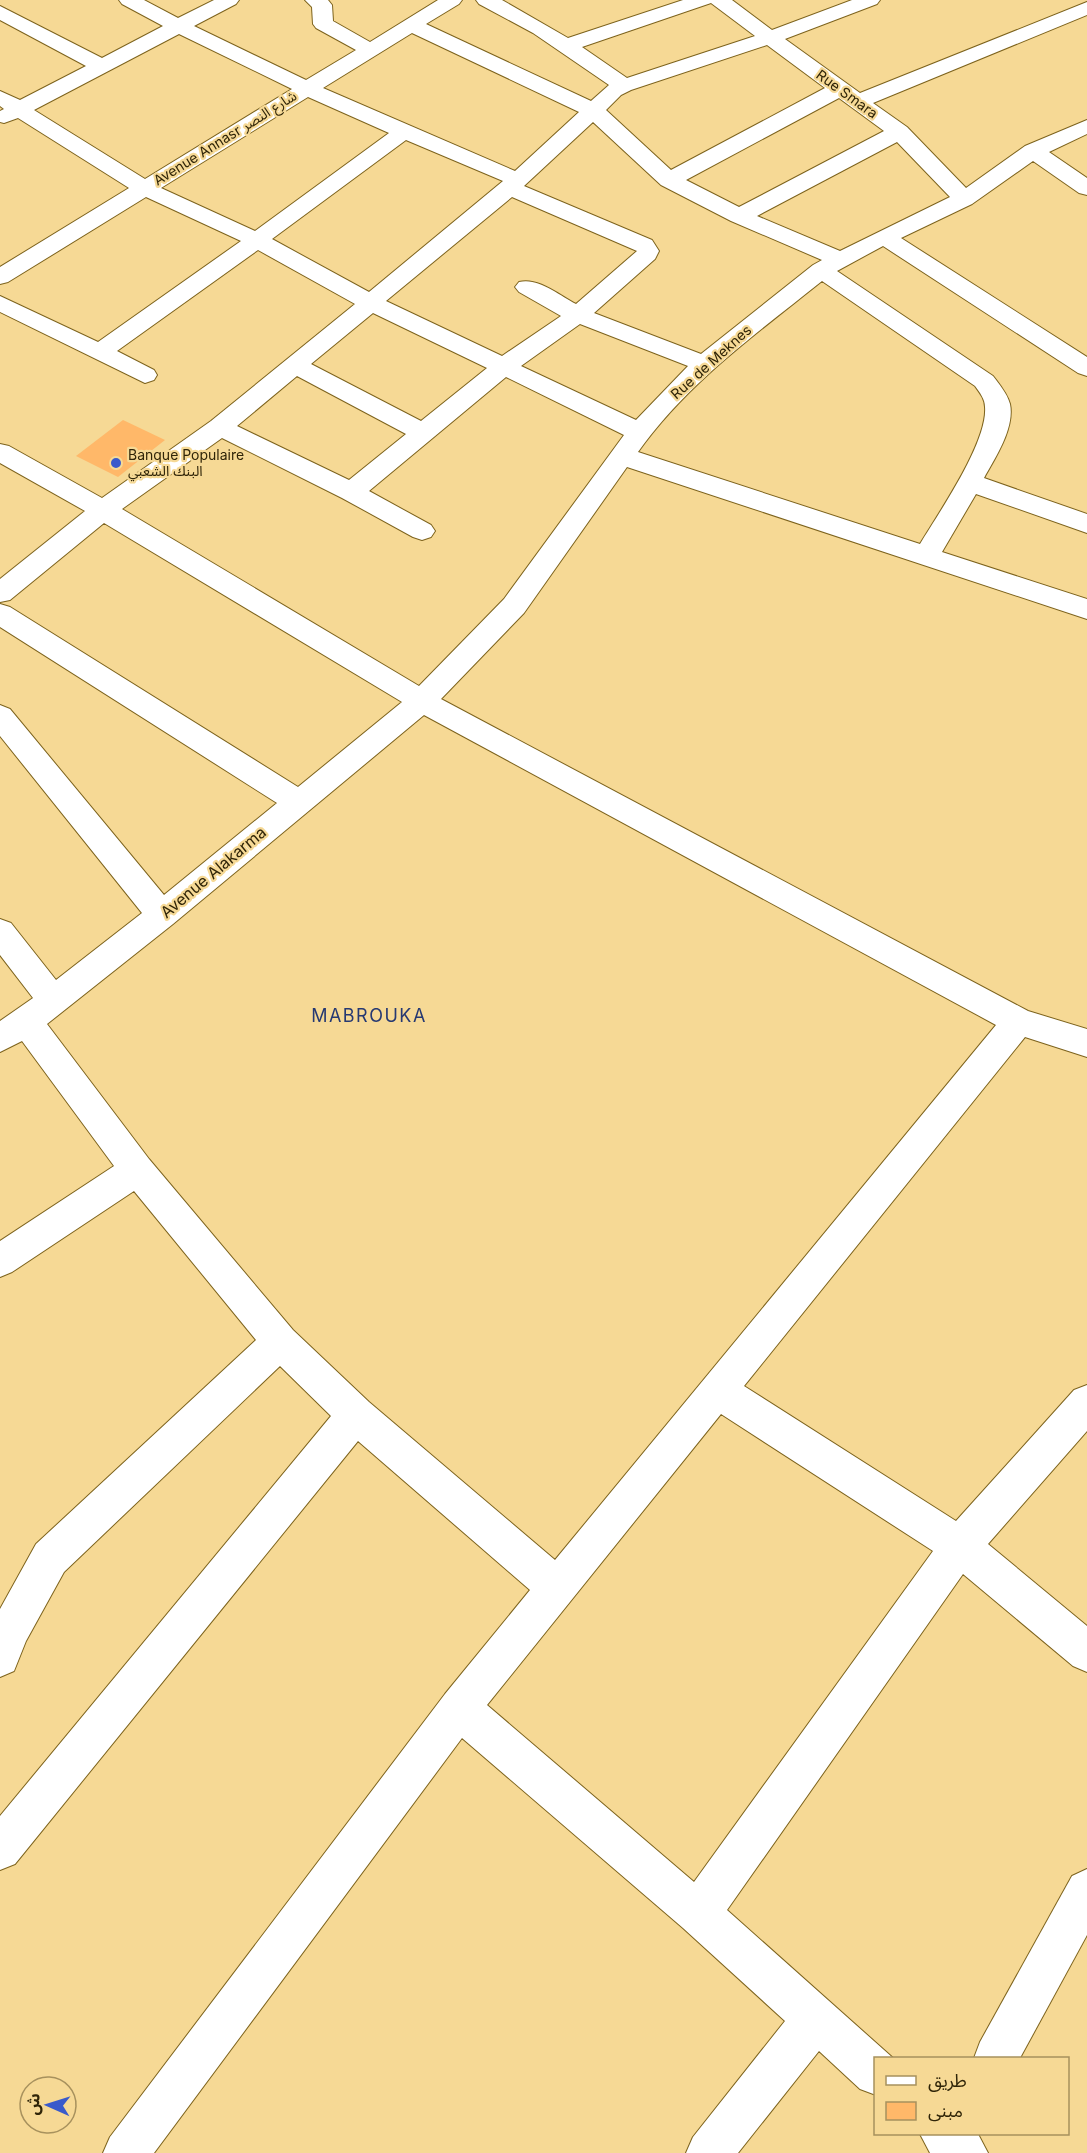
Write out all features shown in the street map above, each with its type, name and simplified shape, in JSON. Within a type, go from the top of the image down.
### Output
[{"type":"street","points":[[129,0],[178,27],[305,89],[404,132],[646,247],[648,253],[643,259],[578,315],[503,367],[351,492]]},
{"type":"street","points":[[0,120],[229,0]]},
{"type":"street","points":[[315,0],[323,9],[321,22],[323,24],[370,50]]},
{"type":"street","name":"Avenue Annasr شارع النصر","points":[[0,278],[452,0]]},
{"type":"street","points":[[566,45],[702,0]]},
{"type":"street","name":"Rue Smara","points":[[719,0],[899,132],[964,200]]},
{"type":"street","points":[[0,593],[103,510],[220,427],[514,184],[609,95],[624,86],[771,37],[870,0]]},
{"type":"street","points":[[495,1],[566,45],[624,86]]},
{"type":"street","points":[[857,102],[1087,8]]},
{"type":"street","points":[[0,12],[101,66]]},
{"type":"street","points":[[412,25],[594,110],[669,180],[830,265],[984,381],[995,396],[999,410],[996,428],[969,482],[926,556]]},
{"type":"street","points":[[669,180],[839,89]]},
{"type":"street","points":[[0,97],[144,188],[257,240],[369,302],[639,432]]},
{"type":"street","name":"Rue de Meknes","points":[[422,700],[514,606],[639,432],[704,364],[830,265],[964,200],[1033,151],[1087,126]]},
{"type":"street","points":[[100,351],[404,132]]},
{"type":"street","points":[[739,216],[899,132]]},
{"type":"street","points":[[1033,151],[1087,188]]},
{"type":"street","points":[[884,237],[1087,368]]},
{"type":"street","points":[[527,287],[578,315],[704,364]]},
{"type":"street","points":[[0,303],[145,375]]},
{"type":"street","points":[[294,365],[424,433]]},
{"type":"street","points":[[220,427],[351,492],[422,531]]},
{"type":"street","points":[[0,452],[103,510],[422,700],[1018,1021],[1087,1043]]},
{"type":"street","points":[[622,456],[1087,609]]},
{"type":"street","points":[[969,482],[1087,524]]},
{"type":"street","points":[[0,614],[297,801]]},
{"type":"street","name":"Avenue Alakarma","points":[[13,1030],[162,915],[297,801],[422,700]]},
{"type":"street","points":[[0,716],[162,915]]},
{"type":"street","points":[[0,932],[53,1000]]},
{"type":"street","points":[[126,2153],[459,1708],[1018,1021]]},
{"type":"street","points":[[13,1030],[137,1170],[280,1342],[356,1415],[558,1588]]},
{"type":"street","points":[[0,1261],[137,1170]]},
{"type":"street","points":[[0,1657],[10,1629],[50,1558],[280,1342]]},
{"type":"street","points":[[717,1390],[960,1546],[1087,1652]]},
{"type":"street","points":[[698,1913],[960,1546],[1087,1403]]},
{"type":"street","points":[[0,1849],[356,1415]]},
{"type":"street","points":[[459,1708],[698,1913],[874,2071]]},
{"type":"street","points":[[997,2057],[1087,1891]]},
{"type":"street","points":[[709,2153],[816,2019]]},
{"type":"building","points":[[123,420],[165,440],[118,477],[76,456]]},
{"type":"place","name":"Banque Populaire البنك الشعبي","points":[[116,463]]},
{"type":"district","name":"MABROUKA","points":[[369,1016]]}]
